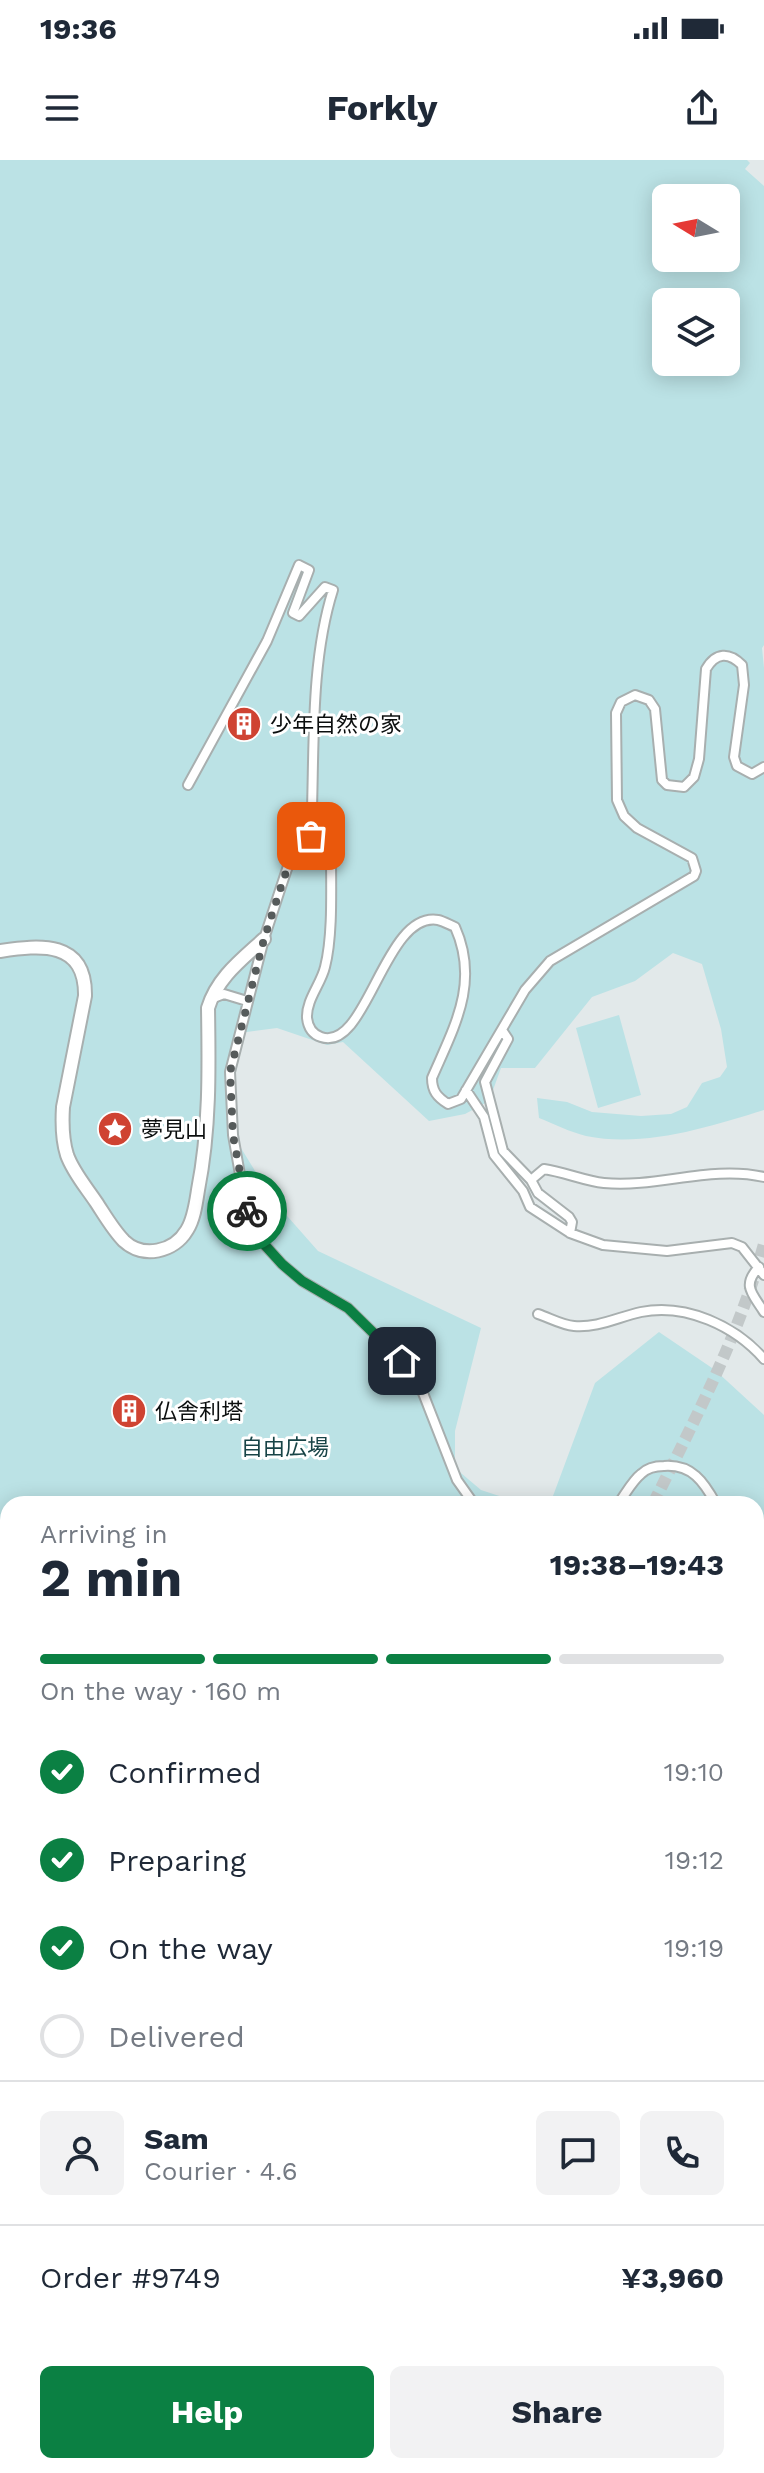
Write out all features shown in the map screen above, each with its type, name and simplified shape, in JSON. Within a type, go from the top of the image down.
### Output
[{"type":"main road","points":[[0,951],[43,946],[58,949],[79,967],[85,979],[85,996],[63,1107],[62,1125],[67,1153],[72,1167],[116,1232],[126,1243],[148,1252],[169,1247],[180,1239],[188,1229],[194,1209],[208,1126],[210,999],[219,981],[264,939]]},
{"type":"street","points":[[188,785],[267,641],[299,565],[309,570],[293,613],[299,616],[325,587],[333,590],[318,668],[311,836]]},
{"type":"street","points":[[468,1496],[457,1480],[423,1393],[402,1361],[348,1308],[302,1281],[282,1264],[263,1243],[249,1217],[233,1135],[230,1072],[264,939],[292,854],[302,841],[311,836],[325,840],[331,856],[326,965],[307,1015],[314,1034],[330,1039],[348,1029],[405,934],[421,922],[437,919],[455,927],[464,949],[465,986],[458,1019],[432,1078],[432,1088],[448,1104],[461,1099],[525,990],[550,961],[694,876],[696,871],[692,858],[637,828],[620,808],[616,787],[616,713],[621,702],[635,695],[649,700],[655,709],[660,735],[659,772],[662,780],[667,785],[684,787],[694,777],[699,759],[706,669],[712,659],[719,656],[735,658],[742,665],[744,685],[734,757],[737,766],[752,774],[764,767]]},
{"type":"street","points":[[210,999],[224,994],[247,1001]]},
{"type":"street","points":[[502,1030],[508,1039],[485,1082],[503,1151],[531,1180],[538,1193],[569,1217],[572,1222],[570,1233]]},
{"type":"street","points":[[466,1090],[484,1117],[494,1155],[523,1191],[530,1207],[570,1233],[603,1245],[667,1251],[732,1243],[742,1247],[761,1271],[749,1277],[749,1286],[764,1312]]},
{"type":"street","points":[[531,1180],[544,1169],[603,1183],[639,1182],[725,1171],[764,1177]]},
{"type":"street","points":[[538,1314],[569,1326],[591,1326],[643,1311],[671,1310],[716,1321],[746,1340],[764,1359]]},
{"type":"street","points":[[624,1496],[640,1474],[668,1465],[693,1472],[711,1496]]},
{"type":"green space","name":"自由広場","points":[[0,160],[747,160],[750,163],[745,169],[764,186],[764,1110],[676,1134],[631,1139],[586,1136],[539,1118],[537,1098],[567,1102],[592,1112],[641,1116],[671,1114],[687,1107],[702,1083],[720,1077],[727,1067],[721,1029],[702,964],[673,953],[635,981],[592,997],[535,1068],[501,1068],[489,1101],[465,1114],[429,1121],[343,1042],[327,1045],[277,1028],[239,1033],[230,1072],[233,1135],[273,1200],[318,1251],[481,1328],[455,1431],[455,1468],[481,1490],[499,1496],[0,1496]]},
{"type":"green space","points":[[619,1015],[641,1095],[598,1108],[576,1028]]},
{"type":"green space","points":[[659,1332],[715,1370],[764,1415],[764,1496],[553,1496],[595,1383]]},
{"type":"tunnel","points":[[657,1496],[729,1344],[764,1244]]},
{"type":"way so far","points":[[247,1211],[233,1135],[230,1072],[264,939],[292,854],[302,841],[311,836]]},
{"type":"place","name":"少年自然の家","points":[[244,724]]},
{"type":"place","name":"夢見山","points":[[115,1129]]},
{"type":"place","name":"仏舎利塔","points":[[129,1411]]},
{"type":"route","points":[[247,1211],[263,1243],[282,1264],[302,1281],[348,1308],[402,1361]]}]
